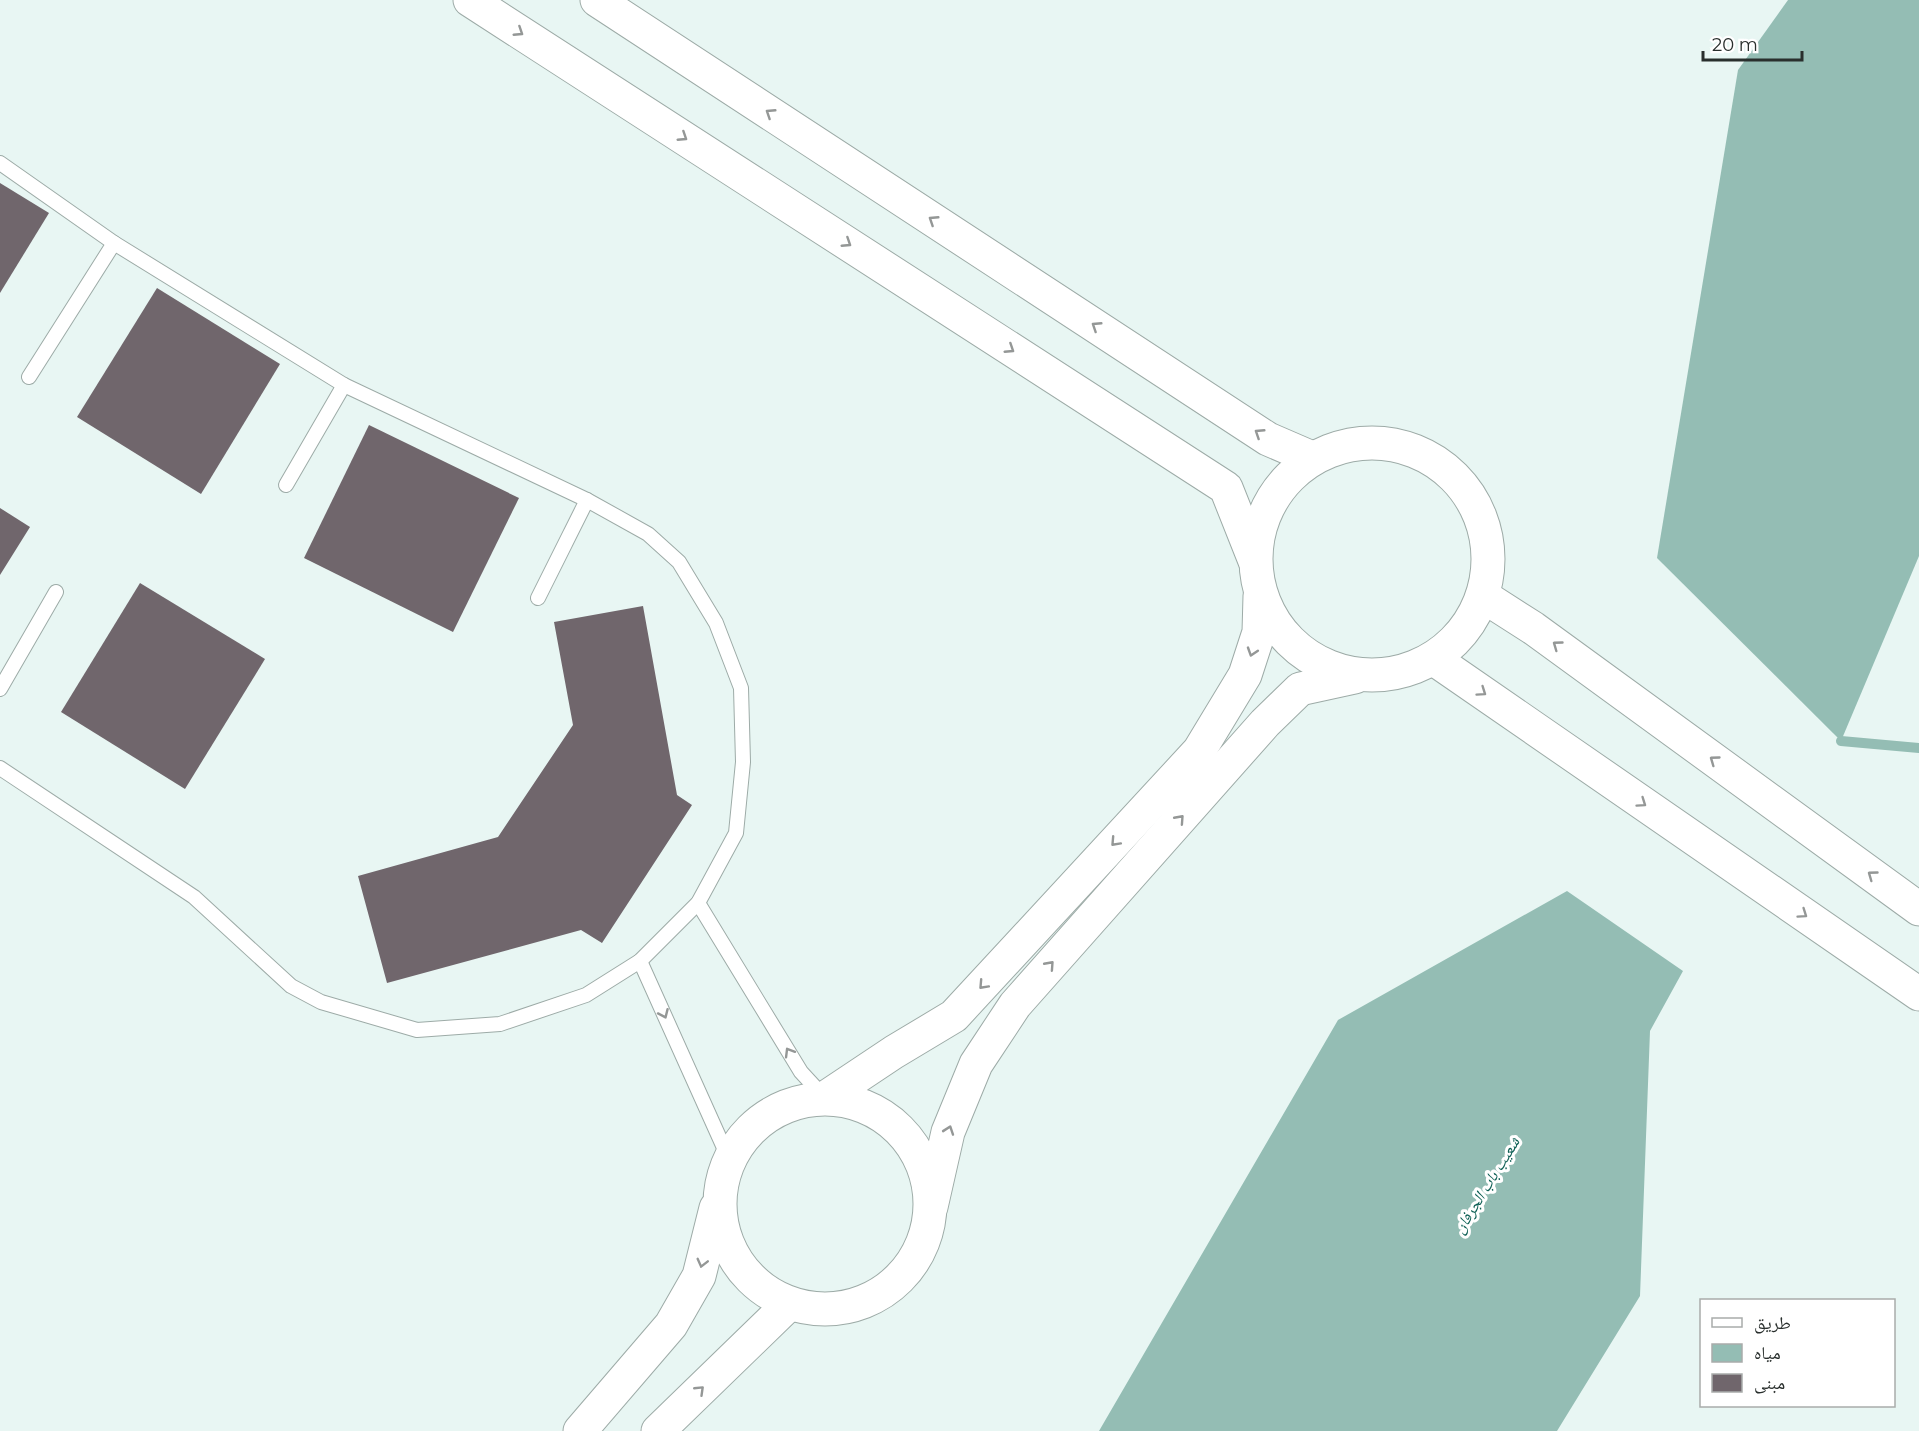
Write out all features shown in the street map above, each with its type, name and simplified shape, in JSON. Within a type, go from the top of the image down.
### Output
[{"type":"street","points":[[470,0],[1226,488],[1255,561],[1260,594],[1259,632],[1245,675],[1199,751],[954,1016],[894,1052],[825,1098]]},
{"type":"street","points":[[597,0],[1268,439],[1312,458]]},
{"type":"street","points":[[725,1173],[720,1215],[727,1244],[742,1270],[763,1290],[789,1304],[821,1311],[854,1306],[884,1292],[909,1270],[925,1240],[948,1132],[976,1064],[1016,1005],[1265,723],[1300,689],[1357,676],[1397,674],[1434,659],[1464,632],[1483,596],[1489,555],[1481,515],[1460,481],[1428,456],[1390,442],[1349,443],[1312,458],[1281,485],[1261,521],[1255,561]]},
{"type":"street","points":[[1260,594],[1274,624],[1296,650],[1325,667],[1357,676]]},
{"type":"street","points":[[1483,596],[1542,634],[1919,909]]},
{"type":"street","points":[[1434,659],[1919,994]]},
{"type":"street","points":[[580,1431],[671,1325],[699,1276],[725,1173],[744,1137],[764,1118],[793,1103],[825,1098],[848,1100],[871,1108],[897,1125],[916,1149],[928,1177],[931,1207]]},
{"type":"street","points":[[658,1431],[789,1304]]},
{"type":"lane","points":[[0,163],[114,243],[344,385],[587,500],[648,534],[679,562],[716,622],[741,688],[743,762],[736,833],[698,903],[640,961],[586,995],[500,1024],[417,1030],[321,1002],[291,986],[194,897],[2,775]]},
{"type":"lane","points":[[29,377],[114,243]]},
{"type":"lane","points":[[286,485],[344,385]]},
{"type":"lane","points":[[538,598],[587,500]]},
{"type":"lane","points":[[0,689],[56,592]]},
{"type":"lane","points":[[698,903],[801,1072],[825,1098]]},
{"type":"lane","points":[[640,961],[725,1173]]},
{"type":"water","points":[[1788,0],[1919,0],[1919,556],[1841,741],[1657,558],[1738,70]]},
{"type":"water","points":[[1567,891],[1683,971],[1650,1031],[1640,1296],[1557,1431],[1099,1431],[1338,1020]]},
{"type":"building","points":[[0,183],[49,213],[0,293]]},
{"type":"building","points":[[157,288],[280,364],[201,494],[77,417]]},
{"type":"building","points":[[369,425],[519,498],[453,632],[304,558]]},
{"type":"building","points":[[0,508],[30,527],[0,575]]},
{"type":"building","points":[[140,583],[265,659],[185,789],[61,712]]},
{"type":"building","points":[[643,606],[677,795],[692,805],[602,943],[581,930],[387,983],[358,876],[498,837],[573,725],[554,622]]},
{"type":"waterway","name":"شعيب باب الجرفان","points":[[1841,741],[1919,748]]}]
